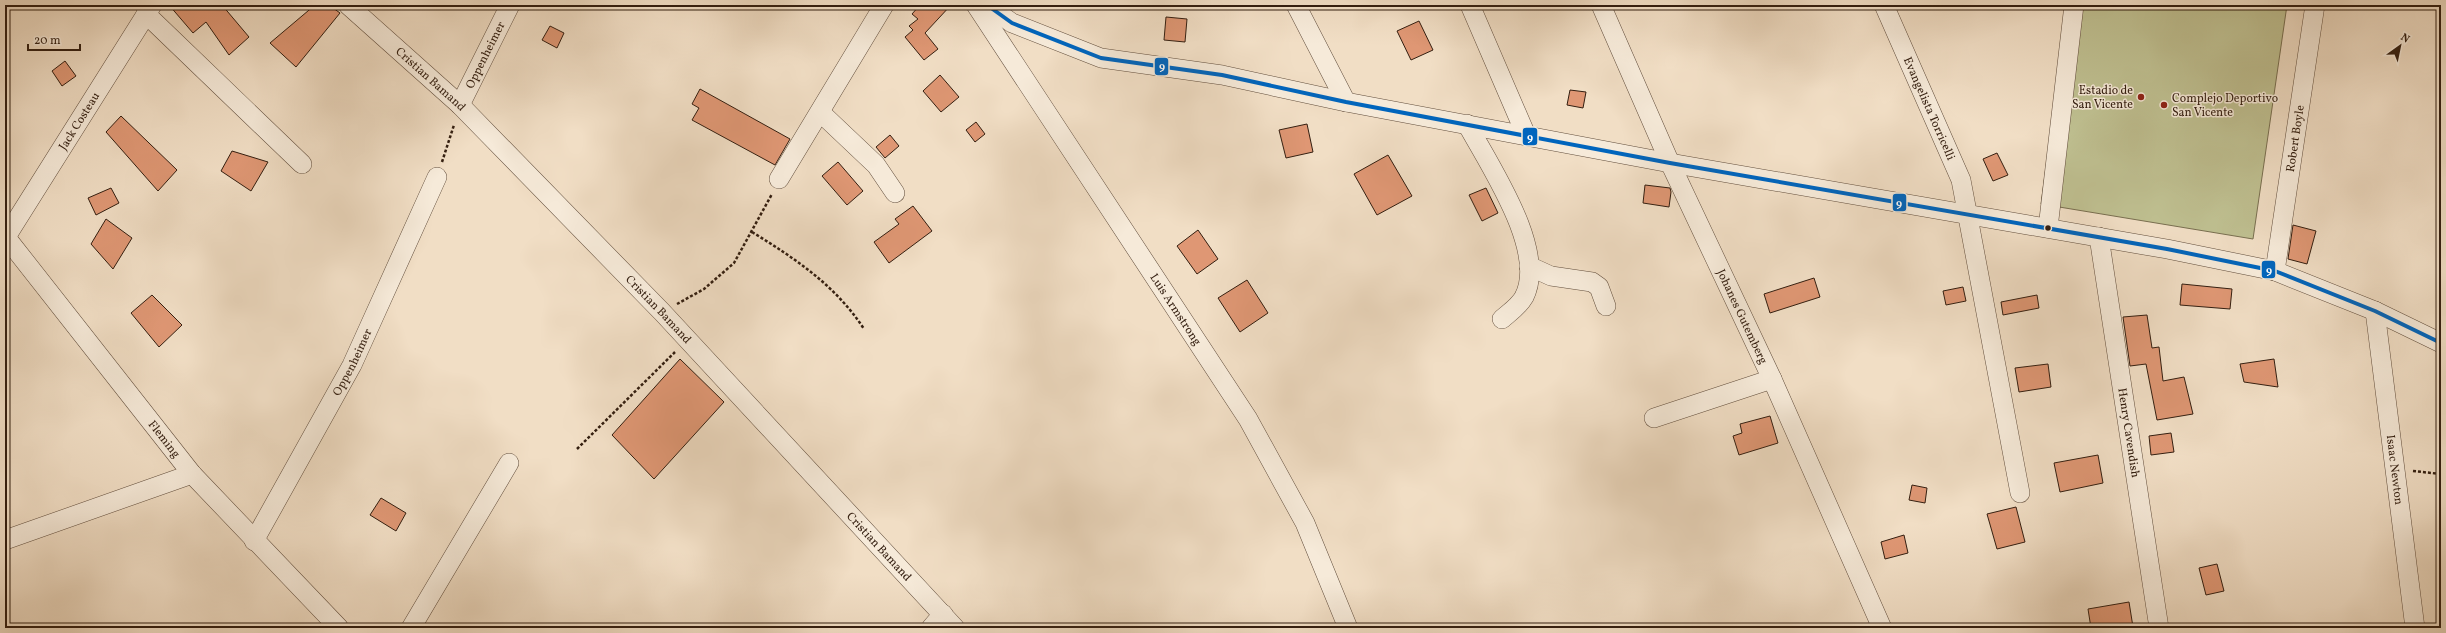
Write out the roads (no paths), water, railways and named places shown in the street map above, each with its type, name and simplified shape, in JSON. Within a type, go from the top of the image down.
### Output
[{"type":"street","name":"Cristian Bamand","points":[[348,5],[460,105],[662,312],[937,621],[955,628]]},
{"type":"street","name":"Oppenheimer","points":[[460,105],[510,5]]},
{"type":"street","points":[[780,179],[884,5]]},
{"type":"street","name":"Luis Armstrong","points":[[976,5],[1248,419],[1305,523],[1348,628]]},
{"type":"street","points":[[986,5],[1012,23],[1101,58],[1222,76],[1346,102],[1670,163],[2099,237],[2275,271],[2375,311],[2441,343]]},
{"type":"street","points":[[1296,5],[1346,102]]},
{"type":"street","points":[[1470,5],[1526,136]]},
{"type":"street","name":"Johanes Gutemberg","points":[[1601,5],[1670,163],[1772,379],[1882,628]]},
{"type":"street","name":"Evangelista Torricelli","points":[[1884,5],[1961,180],[2020,493]]},
{"type":"street","points":[[2048,228],[2074,5]]},
{"type":"street","name":"Robert Boyle","points":[[2275,271],[2315,5]]},
{"type":"street","points":[[149,9],[302,164]]},
{"type":"street","name":"Jack Costeau","points":[[5,237],[149,9]]},
{"type":"street","points":[[820,112],[876,165],[895,193]]},
{"type":"street","points":[[1467,124],[1516,214],[1523,234],[1529,266],[1527,288],[1524,298],[1517,306],[1502,318]]},
{"type":"street","name":"Oppenheimer","points":[[254,541],[352,365],[437,177]]},
{"type":"street","name":"Fleming","points":[[5,237],[192,474],[254,541],[339,628]]},
{"type":"street","name":"Henry Cavendish","points":[[2099,237],[2159,628]]},
{"type":"street","points":[[1529,266],[1551,276],[1592,282],[1599,287],[1606,306]]},
{"type":"street","name":"Isaac Newton","points":[[2375,311],[2415,628]]},
{"type":"street","points":[[1654,418],[1772,379]]},
{"type":"street","points":[[411,628],[509,463]]},
{"type":"street","points":[[5,540],[192,474]]},
{"type":"place","name":"Estadio de San Vicente","points":[[2141,97]]},
{"type":"place","name":"Complejo Deportivo San Vicente","points":[[2164,105]]}]
